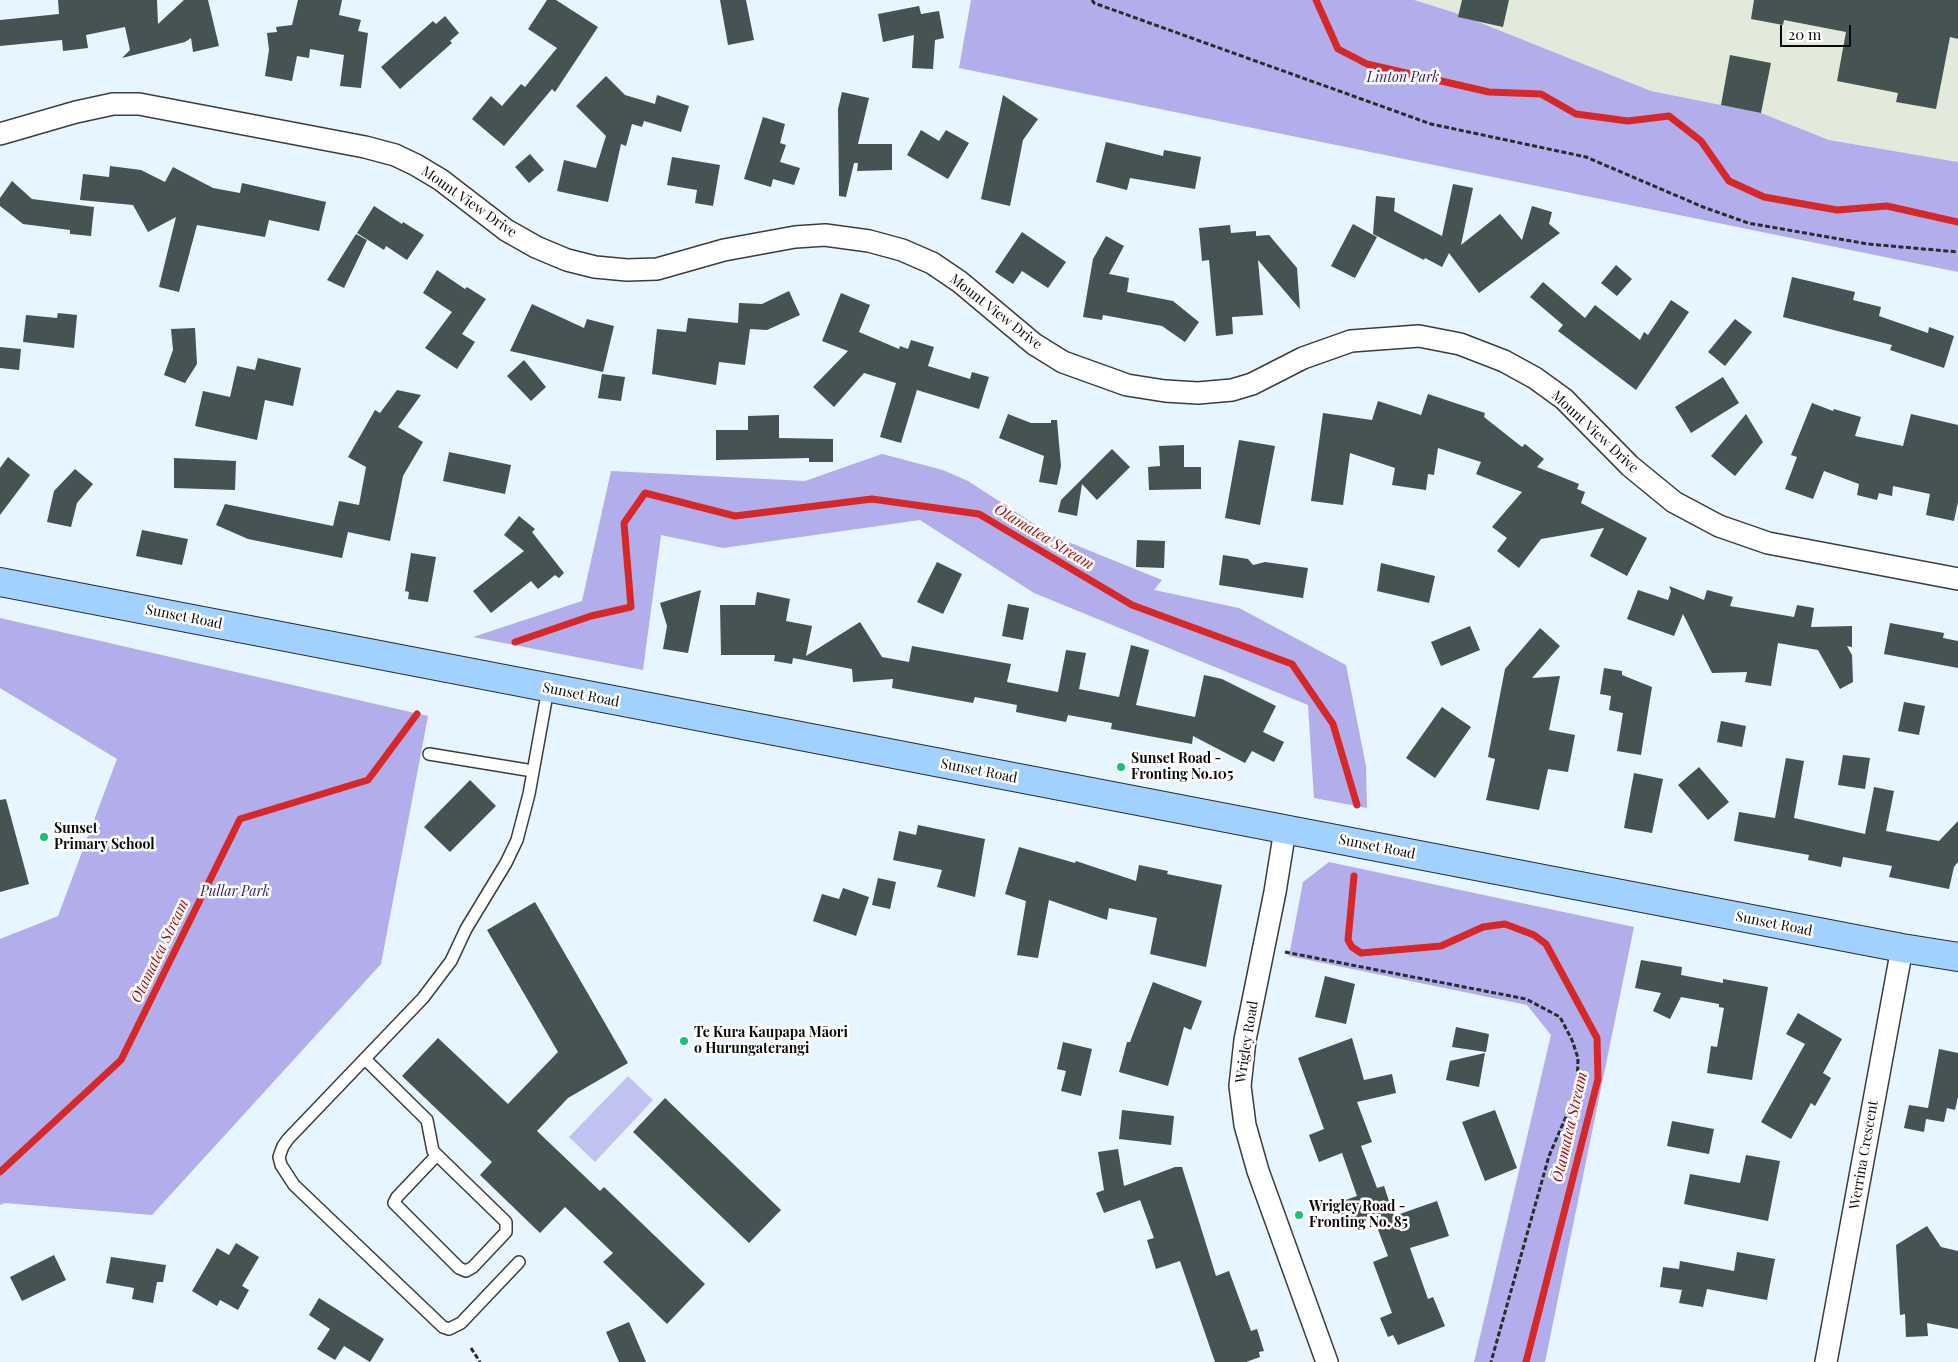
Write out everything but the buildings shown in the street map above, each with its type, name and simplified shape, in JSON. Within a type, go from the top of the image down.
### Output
[{"type":"main road","name":"Sunset Road","points":[[0,582],[1284,830],[1902,948],[1958,957]]},
{"type":"street","name":"Mount View Drive","points":[[0,134],[76,112],[113,104],[139,104],[365,147],[395,155],[416,165],[441,180],[506,230],[536,247],[567,260],[595,267],[627,270],[657,269],[724,250],[795,237],[825,235],[868,241],[902,250],[932,263],[960,282],[1034,344],[1063,362],[1127,385],[1164,391],[1198,393],[1232,390],[1252,384],[1303,358],[1351,341],[1419,336],[1460,344],[1504,361],[1535,378],[1564,399],[1630,466],[1674,502],[1719,526],[1768,543],[1958,580]]},
{"type":"street","name":"Wrigley Road","points":[[1284,830],[1276,892],[1244,1040],[1240,1086],[1245,1125],[1258,1171],[1327,1362]]},
{"type":"street","name":"Werrina Crescent","points":[[1827,1362],[1902,948]]},
{"type":"lane","points":[[519,1262],[462,1323],[449,1329],[443,1327],[294,1185],[281,1165],[279,1157],[283,1146],[423,998],[451,962],[466,929],[506,863],[516,840],[533,771],[548,689]]},
{"type":"lane","points":[[429,754],[533,771]]},
{"type":"lane","points":[[365,1059],[427,1120],[430,1130],[431,1147],[438,1156],[504,1219],[507,1225],[506,1232],[473,1267],[466,1271],[459,1268],[394,1203],[397,1197],[438,1156]]},
{"type":"path","points":[[1092,0],[1094,3],[1432,124],[1586,157],[1703,207],[1748,223],[1868,244],[1958,252]]},
{"type":"path","points":[[1264,948],[1526,999],[1560,1017],[1572,1040],[1578,1058],[1577,1091],[1549,1156],[1490,1362]]},
{"type":"path","points":[[471,1348],[480,1362]]},
{"type":"shaded area","points":[[1414,0],[1958,0],[1958,162],[1829,140],[1761,113],[1651,91],[1456,13]]},
{"type":"shaded area","points":[[628,1076],[653,1100],[595,1162],[569,1137]]},
{"type":"green space","name":"Linton Park","points":[[971,0],[1414,0],[1456,13],[1651,91],[1761,113],[1829,140],[1958,162],[1958,272],[959,68]]},
{"type":"green space","points":[[882,454],[943,470],[968,481],[1051,535],[1162,580],[1154,590],[1239,608],[1346,665],[1366,766],[1367,808],[1314,798],[1308,705],[1034,593],[920,520],[723,548],[661,535],[643,670],[473,637],[582,601],[611,471],[805,481]]},
{"type":"green space","name":"Pullar Park","points":[[0,618],[428,716],[381,964],[152,1215],[5,1203],[0,1205],[0,939],[58,916],[117,759],[0,688]]},
{"type":"green space","points":[[1329,862],[1634,927],[1545,1362],[1474,1362],[1551,1035],[1527,1005],[1289,956],[1303,882]]},
{"type":"waterway","points":[[1316,0],[1338,49],[1367,64],[1489,92],[1541,94],[1576,114],[1628,121],[1669,116],[1701,141],[1729,181],[1764,197],[1837,210],[1887,206],[1958,222]]},
{"type":"waterway","name":"Ōtamatea Stream","points":[[515,642],[591,616],[631,607],[624,523],[645,493],[735,516],[872,499],[979,514],[1132,605],[1292,664],[1333,724],[1357,805]]},
{"type":"waterway","name":"Ōtamatea Stream","points":[[0,1172],[121,1060],[240,819],[368,780],[417,714]]},
{"type":"waterway","name":"Ōtamatea Stream","points":[[1354,876],[1348,940],[1352,947],[1361,953],[1441,946],[1483,927],[1505,924],[1534,935],[1546,944],[1597,1038],[1598,1079],[1526,1362]]},
{"type":"place","name":"Sunset Road - Fronting No.105","points":[[1121,767]]},
{"type":"place","name":"Sunset Primary School","points":[[44,837]]},
{"type":"place","name":"Te Kura Kaupapa Māori o Hurungaterangi","points":[[684,1041]]},
{"type":"place","name":"Wrigley Road - Fronting No. 85","points":[[1299,1215]]}]
